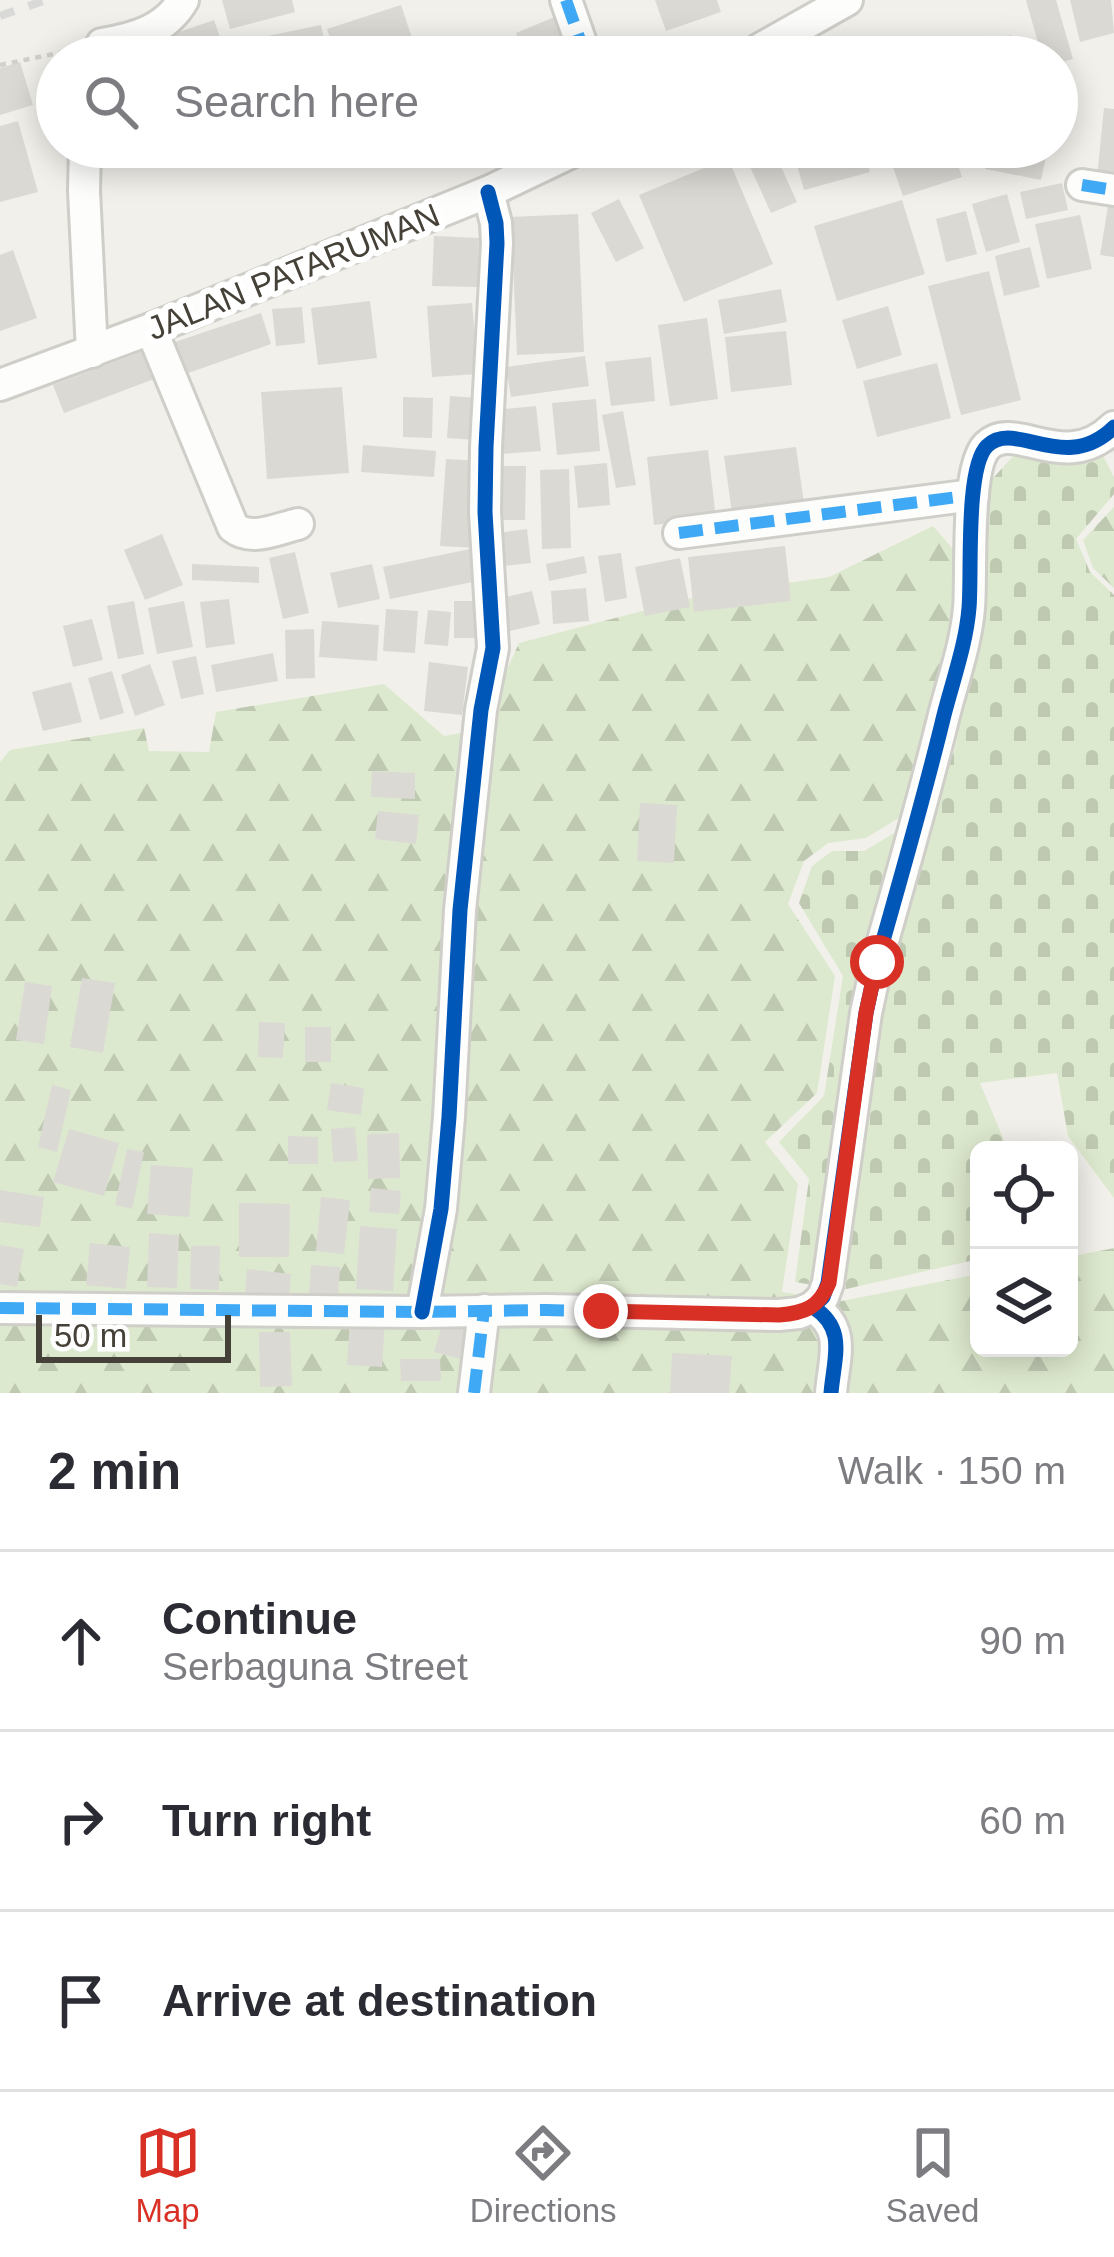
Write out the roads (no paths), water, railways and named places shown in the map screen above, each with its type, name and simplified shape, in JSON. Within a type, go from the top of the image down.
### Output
[{"type":"street","points":[[141,36],[176,13],[183,0]]},
{"type":"street","points":[[566,0],[579,36]]},
{"type":"street","points":[[784,36],[848,0]]},
{"type":"street","points":[[85,168],[92,352]]},
{"type":"street","name":"JALAN PATARUMAN","points":[[0,385],[151,329],[538,168]]},
{"type":"street","points":[[1082,185],[1114,190]]},
{"type":"street","points":[[422,1312],[441,1209],[460,910],[481,710],[493,648],[485,512],[497,233],[488,192]]},
{"type":"street","points":[[151,329],[233,527],[252,535],[298,524]]},
{"type":"street","points":[[0,1308],[779,1315],[813,1307],[829,1283],[877,962],[967,624],[979,459],[988,445],[1001,439],[1079,448],[1101,440],[1114,427]]},
{"type":"street","points":[[679,533],[973,495]]},
{"type":"street","points":[[813,1307],[828,1317],[836,1331],[831,1393]]},
{"type":"street","points":[[474,1393],[484,1310]]},
{"type":"railway","points":[[0,16],[46,0]]}]
